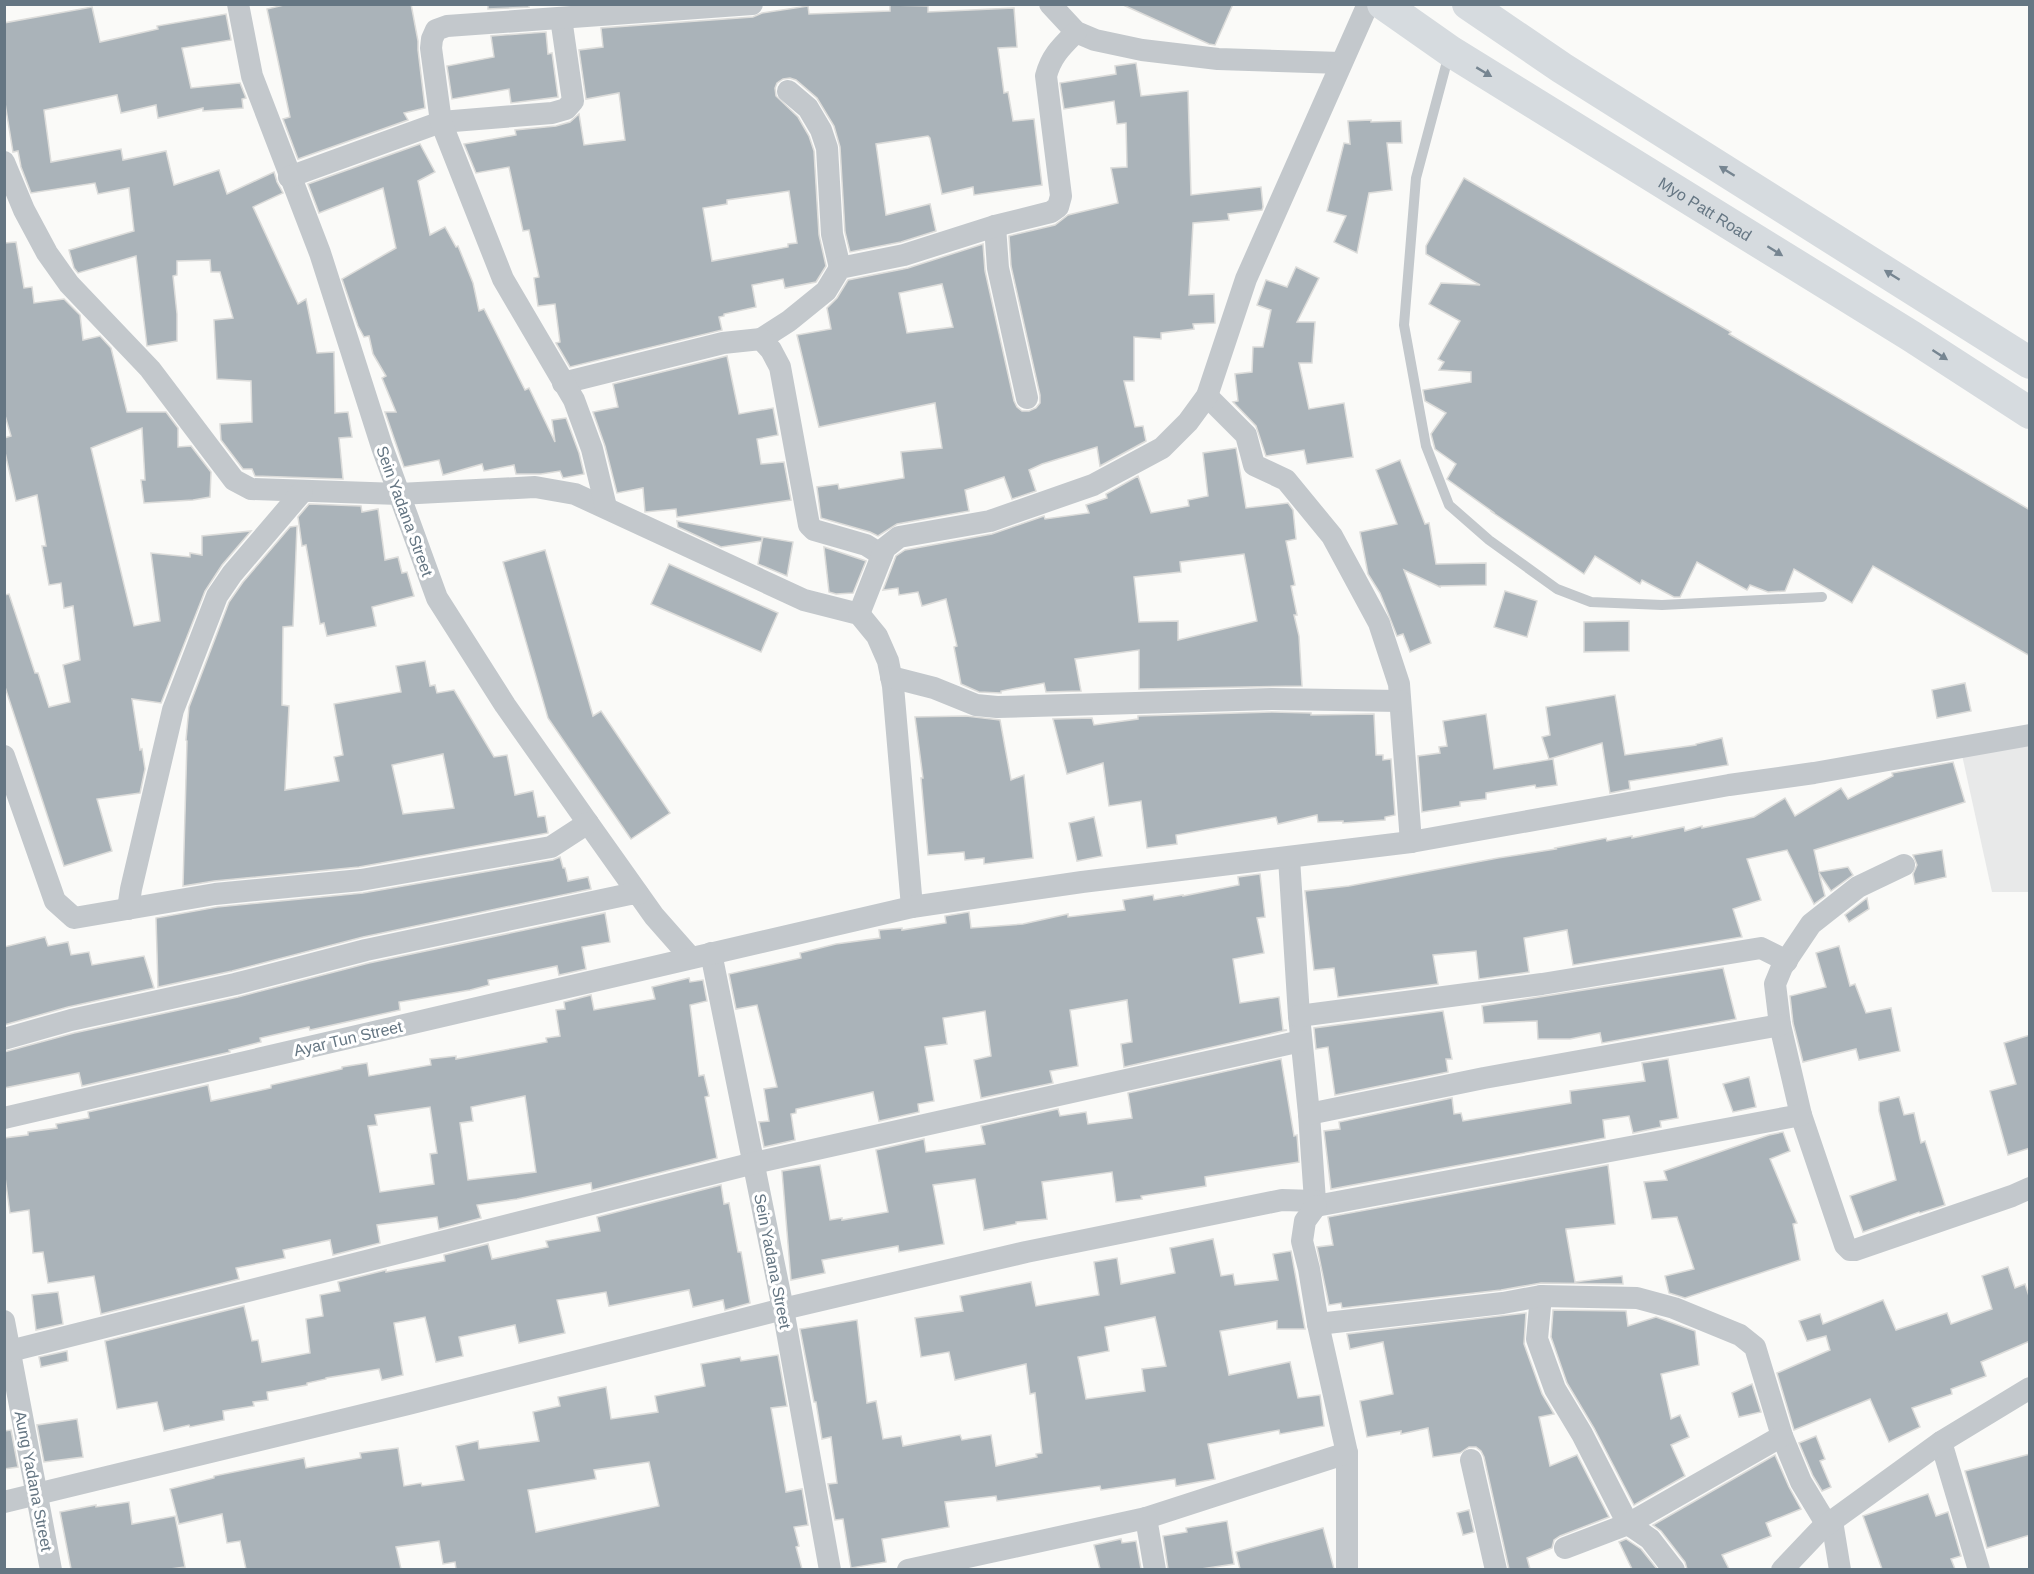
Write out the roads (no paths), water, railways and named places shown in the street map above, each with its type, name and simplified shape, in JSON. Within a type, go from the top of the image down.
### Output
[{"type":"main road","name":"Myo Patt Road","points":[[1383,4],[1450,51],[1911,336],[2030,413]]},
{"type":"main road","points":[[1468,4],[1562,68],[2030,363]]},
{"type":"main road","points":[[1538,104],[1562,68]]},
{"type":"main road","points":[[1911,336],[1934,302]]},
{"type":"street","name":"Sein Yadana Street","points":[[238,4],[252,76],[320,253],[399,494],[437,598],[505,705],[654,916],[701,955],[754,1163],[830,1569]]},
{"type":"street","points":[[606,507],[592,449],[574,400],[503,279],[441,122],[432,39],[436,30],[447,26],[752,4]]},
{"type":"street","points":[[1050,4],[1076,32],[1113,44],[1218,59],[1341,63]]},
{"type":"street","points":[[860,614],[885,548],[899,537],[990,521],[1093,485],[1162,448],[1188,422],[1207,396],[1246,279],[1368,4]]},
{"type":"street","points":[[289,177],[441,122],[552,113],[567,109],[573,101],[561,18]]},
{"type":"street","points":[[840,268],[904,255],[995,226],[1051,212],[1058,207],[1061,196],[1046,76],[1049,62],[1055,52],[1076,32]]},
{"type":"street","points":[[563,383],[723,343],[761,339],[789,321],[826,291],[840,268],[832,234],[827,148],[821,130],[808,108],[788,91]]},
{"type":"street","points":[[4,162],[24,210],[48,253],[69,284],[150,369],[234,480],[251,489],[399,494],[535,487],[575,494],[804,600],[860,614],[877,636],[888,661],[891,677],[912,907]]},
{"type":"street","points":[[995,226],[998,268],[1027,398]]},
{"type":"street","points":[[761,339],[771,350],[780,367],[809,525],[814,530],[866,545],[882,555]]},
{"type":"street","points":[[1207,396],[1246,435],[1254,465],[1286,480],[1332,536],[1380,623],[1399,684],[1411,842]]},
{"type":"street","points":[[128,909],[173,710],[217,596],[232,574],[302,492]]},
{"type":"street","points":[[891,677],[934,688],[976,705],[997,707],[1240,699],[1400,701]]},
{"type":"street","name":"Ayar Tun Street","points":[[4,1118],[912,907],[1082,882],[1411,842],[1729,785],[1814,773],[2030,735]]},
{"type":"street","points":[[4,756],[55,901],[74,918],[215,894],[362,880],[552,847],[588,823]]},
{"type":"street","points":[[1289,858],[1299,1016],[1316,1204],[1305,1221],[1302,1241],[1310,1269],[1318,1324],[1347,1453],[1347,1569]]},
{"type":"street","points":[[1904,865],[1858,887],[1811,924],[1782,966],[1775,984],[1780,1025],[1801,1115],[1845,1245],[1850,1250],[1855,1250],[2030,1188]]},
{"type":"street","points":[[4,1040],[71,1020],[235,984],[366,950],[638,894]]},
{"type":"street","points":[[1299,1016],[1542,984],[1761,948],[1787,961]]},
{"type":"street","points":[[1309,1114],[1484,1078],[1780,1025]]},
{"type":"street","points":[[9,1359],[754,1163],[1301,1041]]},
{"type":"street","points":[[4,1502],[408,1404],[783,1309],[1026,1252],[1282,1200],[1316,1204],[1801,1115]]},
{"type":"street","points":[[1318,1324],[1503,1303],[1541,1296],[1637,1298],[1674,1308],[1740,1335],[1755,1347],[1782,1436],[1801,1482],[1830,1523],[1840,1569]]},
{"type":"street","points":[[1541,1296],[1537,1339],[1555,1389],[1582,1434],[1628,1524],[1650,1539],[1674,1569]]},
{"type":"street","name":"Aung Yadana Street","points":[[4,1321],[9,1359],[51,1569]]},
{"type":"street","points":[[1782,1569],[1830,1523],[1941,1442],[2030,1388]]},
{"type":"street","points":[[1565,1548],[1628,1524],[1782,1436]]},
{"type":"street","points":[[1941,1442],[1979,1569]]},
{"type":"street","points":[[908,1569],[1146,1518],[1347,1453]]},
{"type":"street","points":[[1471,1460],[1496,1569]]},
{"type":"street","points":[[1146,1518],[1155,1569]]},
{"type":"lane","points":[[1450,51],[1416,178],[1404,325],[1426,446],[1449,505],[1489,540],[1557,589],[1591,602],[1662,605],[1822,597]]}]
